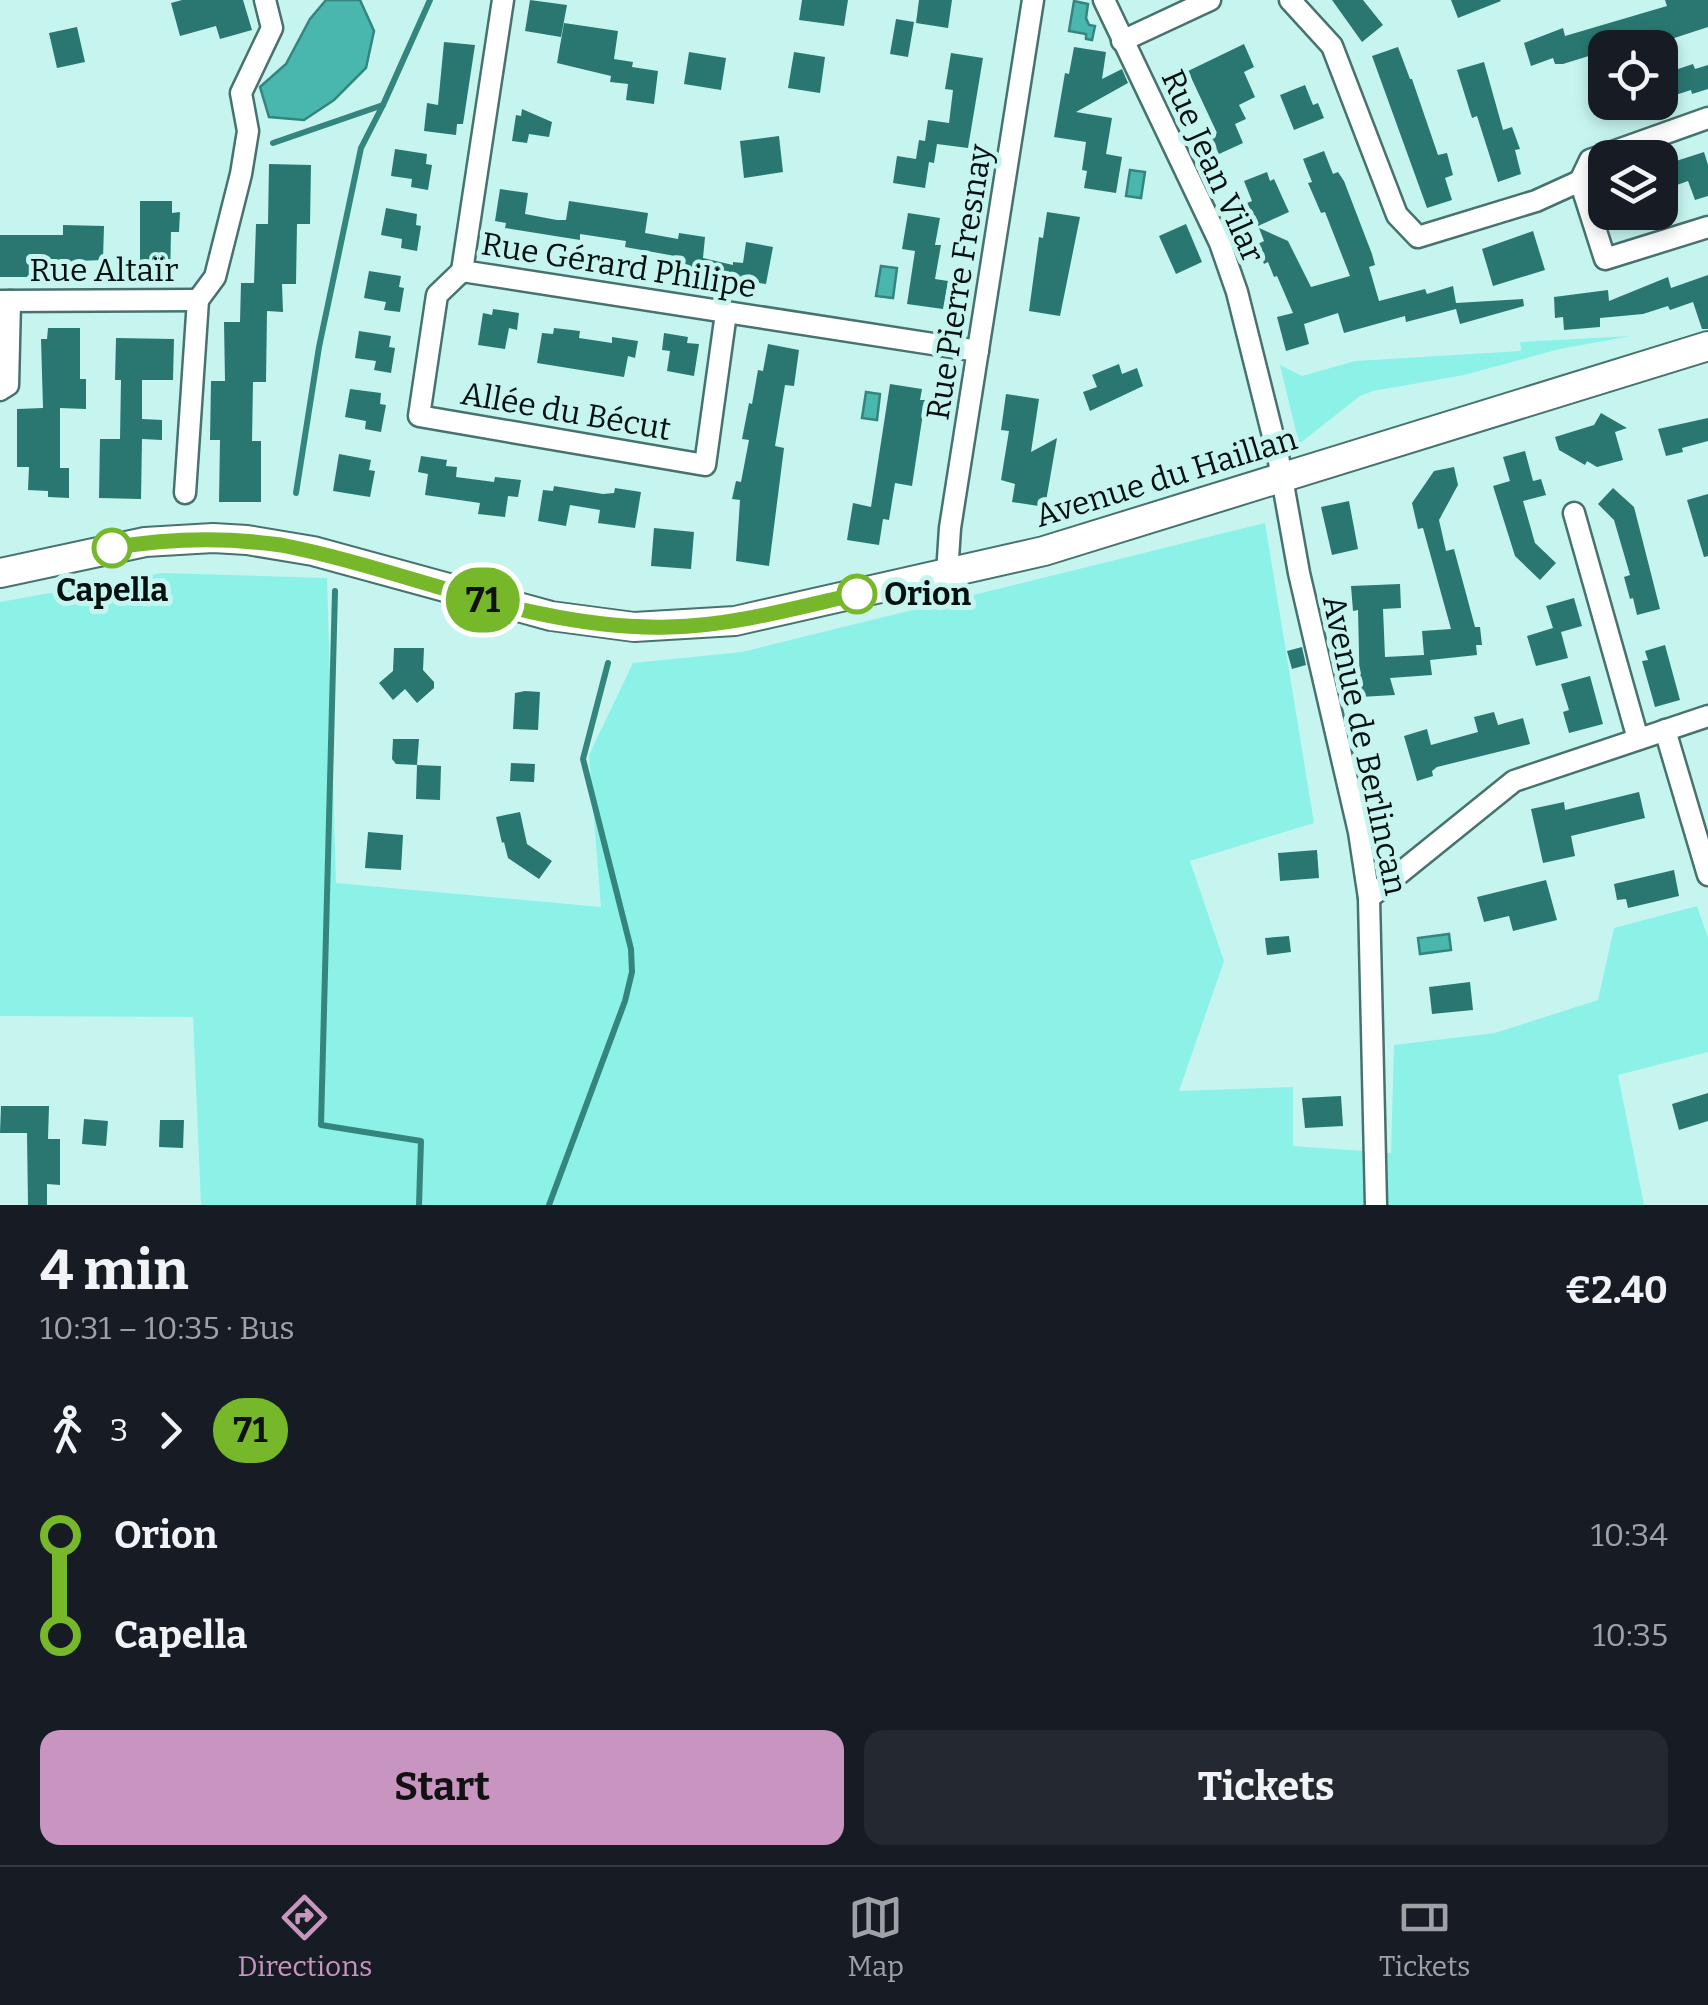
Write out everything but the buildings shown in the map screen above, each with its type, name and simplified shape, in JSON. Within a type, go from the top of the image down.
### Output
[{"type":"street","points":[[185,493],[198,300],[215,277],[241,174],[248,130],[241,93],[272,28],[265,0]]},
{"type":"street","name":"Rue Gérard Philipe","points":[[503,0],[462,271],[978,351]]},
{"type":"street","name":"Rue Pierre Fresnay","points":[[947,574],[950,528],[1034,0]]},
{"type":"street","name":"Rue Jean Vilar","points":[[1104,0],[1220,243],[1242,310],[1280,478]]},
{"type":"street","points":[[1122,40],[1210,0]]},
{"type":"street","points":[[1290,0],[1332,46],[1397,216],[1418,236],[1536,201],[1580,181],[1590,160],[1708,118]]},
{"type":"street","points":[[1580,181],[1604,259],[1708,227]]},
{"type":"street","name":"Allée du Bécut","points":[[462,271],[437,295],[419,416],[705,465],[726,313]]},
{"type":"street","name":"Rue Altaïr","points":[[5,301],[198,300]]},
{"type":"street","points":[[0,390],[8,385],[5,301]]},
{"type":"street","name":"Avenue du Haillan","points":[[0,572],[146,542],[247,540],[313,551],[551,616],[667,628],[735,621],[1071,544],[1708,346]]},
{"type":"street","name":"Avenue de Berlincan","points":[[1280,478],[1298,573],[1359,832],[1369,898],[1376,1205]]},
{"type":"street","points":[[1574,513],[1638,739]]},
{"type":"street","points":[[1369,898],[1514,780],[1708,716]]},
{"type":"street","points":[[1665,730],[1708,875]]},
{"type":"shaded area","points":[[326,0],[360,0],[374,31],[366,68],[334,100],[304,120],[269,117],[260,87],[286,64],[310,19]]},
{"type":"shaded area","points":[[1074,1],[1088,4],[1086,18],[1089,25],[1095,26],[1092,40],[1086,39],[1086,34],[1069,31]]},
{"type":"shaded area","points":[[1130,170],[1145,172],[1141,198],[1126,196]]},
{"type":"shaded area","points":[[881,266],[897,268],[893,298],[876,296]]},
{"type":"shaded area","points":[[1631,336],[1560,349],[1464,375],[1373,391],[1360,396],[1299,444],[1280,365],[1302,376],[1355,361],[1521,351],[1520,342]]},
{"type":"shaded area","points":[[866,392],[880,394],[877,420],[862,418]]},
{"type":"shaded area","points":[[1265,523],[1314,823],[1190,861],[1224,961],[1179,1091],[1293,1087],[1293,1146],[1391,1153],[1394,1045],[1495,1033],[1598,1000],[1614,928],[1697,906],[1708,938],[1708,1052],[1618,1075],[1644,1205],[201,1205],[193,1017],[0,1016],[0,602],[162,573],[327,578],[336,883],[601,907],[589,755],[633,663],[742,652]]},
{"type":"shaded area","points":[[1449,934],[1451,950],[1420,954],[1418,938]]},
{"type":"waterway","points":[[273,143],[383,105],[430,0]]},
{"type":"waterway","points":[[296,493],[319,347],[361,148],[383,105]]},
{"type":"waterway","points":[[335,591],[321,1125],[421,1141],[419,1205]]},
{"type":"waterway","points":[[549,1205],[625,1001],[632,972],[631,949],[583,759],[608,663]]},
{"type":"bus line","name":"71","points":[[112,548],[213,538],[281,545],[508,607],[634,627],[735,621],[857,594]]},
{"type":"place","name":"Capella","points":[[112,548]]},
{"type":"place","name":"Orion","points":[[857,594]]}]
